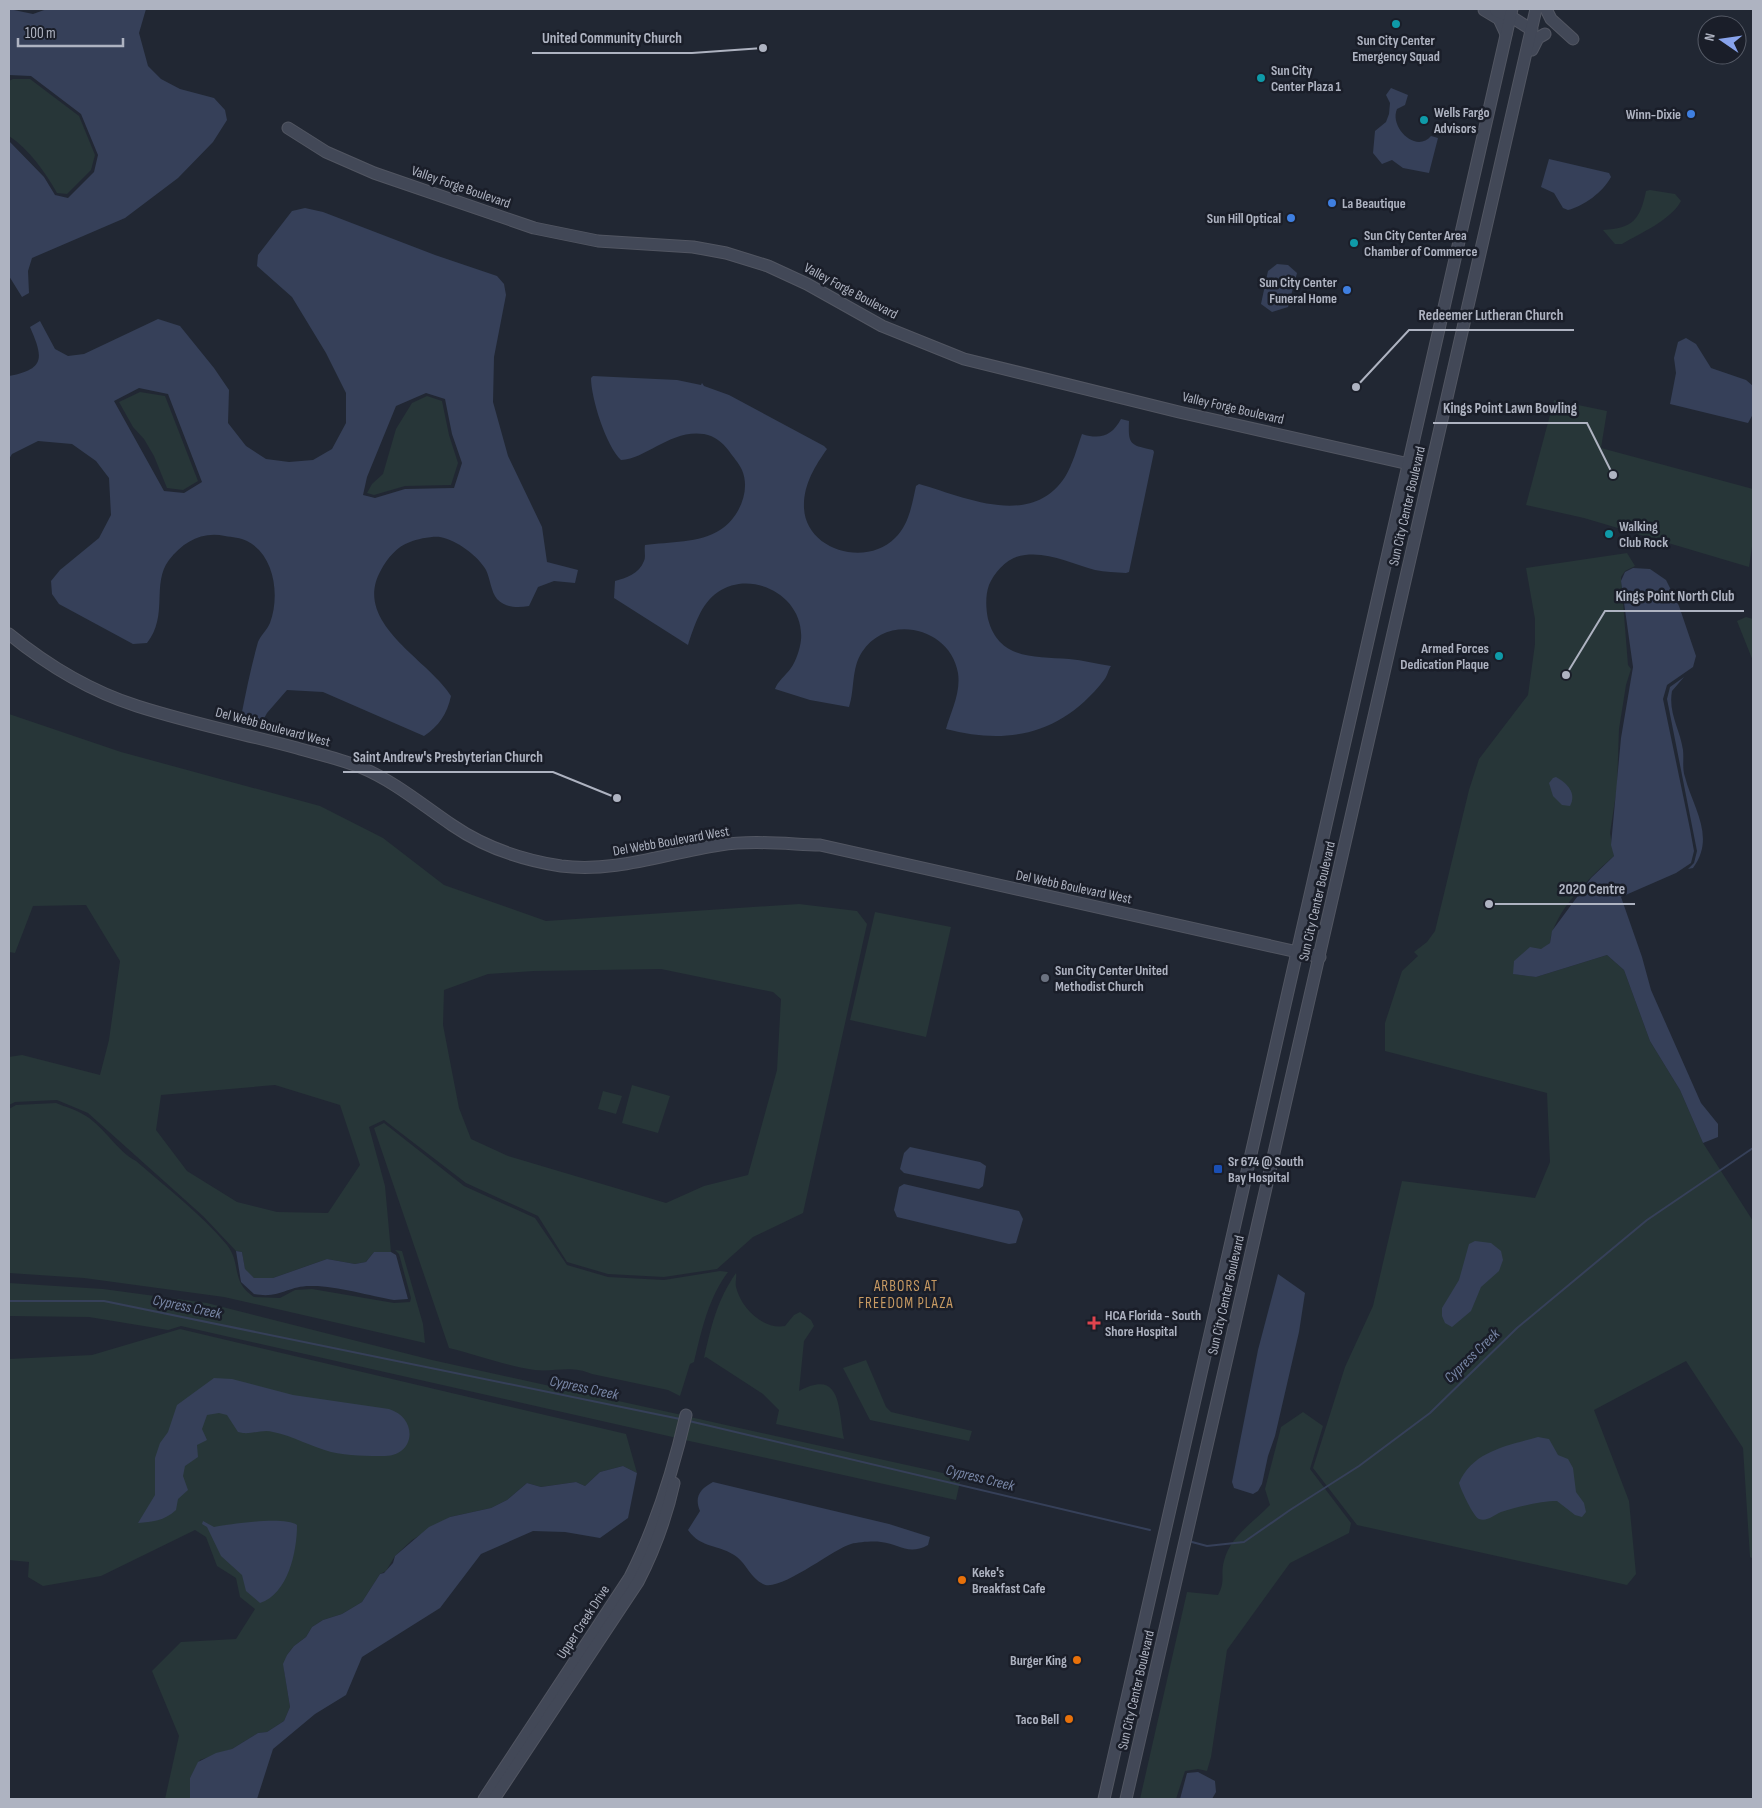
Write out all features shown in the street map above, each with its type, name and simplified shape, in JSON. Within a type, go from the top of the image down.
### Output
[{"type":"main road","name":"Sun City Center Boulevard","points":[[1126,1799],[1536,9]]},
{"type":"main road","points":[[1546,9],[1552,19],[1574,39]]},
{"type":"main road","points":[[1506,34],[1499,19],[1484,10],[1506,11],[1532,30]]},
{"type":"main road","name":"Sun City Center Boulevard","points":[[1104,1799],[1506,34],[1506,11]]},
{"type":"main road","points":[[1512,119],[1520,98],[1533,47],[1538,38],[1545,34]]},
{"type":"main road","name":"Valley Forge Boulevard","points":[[288,128],[326,152],[374,173],[534,228],[598,241],[701,249],[726,253],[768,266],[807,284],[882,326],[964,359],[1082,389],[1409,464]]},
{"type":"main road","name":"Del Webb Boulevard West","points":[[9,634],[58,670],[92,688],[136,706],[359,767],[405,791],[472,838],[497,849],[534,861],[571,867],[602,867],[643,862],[722,845],[769,843],[820,845],[1320,956]]},
{"type":"main road","name":"Upper Creek Drive","points":[[494,1799],[638,1582],[654,1550],[666,1519],[686,1415]]},
{"type":"main road","name":"Upper Creek Drive","points":[[484,1799],[630,1577],[644,1548],[679,1446]]},
{"type":"shaded area","points":[[13,79],[30,79],[79,116],[95,155],[91,170],[67,194],[57,193],[36,162],[23,147],[9,136],[9,81]]},
{"type":"shaded area","points":[[1646,191],[1675,194],[1681,201],[1670,215],[1654,226],[1622,244],[1615,244],[1603,230],[1622,227],[1634,221],[1641,209]]},
{"type":"shaded area","points":[[140,392],[165,396],[198,481],[183,490],[167,488],[154,456],[144,439],[133,427],[119,402]]},
{"type":"shaded area","points":[[427,396],[442,401],[449,435],[458,463],[451,485],[405,486],[374,495],[367,493],[372,484],[383,474],[396,429],[412,403]]},
{"type":"shaded area","points":[[1554,400],[1607,411],[1601,448],[1753,489],[1753,540],[1749,567],[1584,518],[1526,505]]},
{"type":"shaded area","points":[[1627,553],[1635,566],[1625,571],[1621,577],[1628,665],[1631,669],[1626,685],[1619,729],[1617,787],[1610,833],[1614,856],[1574,895],[1558,919],[1550,943],[1514,974],[1536,977],[1607,955],[1624,970],[1650,1041],[1680,1090],[1703,1143],[1753,1221],[1753,1559],[1750,1557],[1743,1448],[1686,1361],[1594,1410],[1629,1501],[1636,1574],[1627,1585],[1357,1525],[1313,1468],[1345,1367],[1373,1306],[1402,1181],[1535,1198],[1550,1162],[1547,1093],[1385,1051],[1385,1023],[1402,971],[1418,956],[1414,952],[1427,942],[1435,931],[1469,790],[1479,759],[1528,695],[1535,644],[1535,619],[1526,568]]},
{"type":"shaded area","points":[[1746,617],[1753,619],[1753,661],[1737,621]]},
{"type":"shaded area","points":[[9,714],[121,752],[320,806],[383,838],[444,885],[546,921],[799,904],[857,911],[867,924],[803,1213],[753,1237],[717,1269],[664,1277],[608,1274],[567,1262],[538,1216],[466,1183],[384,1120],[369,1127],[385,1186],[391,1252],[374,1252],[366,1262],[355,1264],[327,1259],[273,1278],[254,1278],[245,1270],[242,1252],[236,1251],[203,1216],[88,1113],[57,1100],[15,1102],[9,1105],[9,1057],[22,1055],[100,1075],[109,1040],[120,961],[86,905],[33,906],[15,953],[9,952]],"holes":[[[661,969],[773,992],[781,999],[777,1070],[748,1175],[704,1186],[666,1203],[508,1156],[471,1139],[459,1108],[443,1025],[444,990],[488,974],[534,971]],[[275,1085],[340,1105],[360,1165],[328,1213],[277,1212],[237,1202],[187,1171],[156,1130],[161,1095]]]},
{"type":"shaded area","points":[[875,912],[951,927],[926,1037],[850,1020]]},
{"type":"shaded area","points":[[632,1085],[670,1096],[658,1133],[622,1123]]},
{"type":"shaded area","points":[[603,1091],[622,1096],[616,1114],[598,1109]]},
{"type":"shaded area","points":[[56,1103],[79,1112],[93,1121],[129,1157],[195,1212],[227,1245],[234,1259],[242,1285],[254,1297],[280,1298],[295,1290],[312,1289],[394,1303],[410,1302],[411,1298],[399,1254],[395,1250],[402,1251],[423,1324],[425,1343],[224,1297],[84,1278],[9,1273],[9,1109],[16,1105]]},
{"type":"shaded area","points":[[384,1123],[464,1186],[535,1218],[567,1265],[608,1277],[664,1280],[720,1271],[728,1272],[715,1293],[703,1326],[694,1362],[690,1364],[680,1396],[668,1390],[584,1371],[570,1369],[535,1370],[449,1348],[374,1128]]},
{"type":"shaded area","points":[[736,1273],[736,1285],[743,1303],[761,1321],[769,1325],[785,1326],[794,1315],[800,1312],[811,1320],[814,1326],[804,1341],[799,1391],[813,1385],[823,1385],[831,1388],[838,1405],[844,1439],[776,1424],[779,1410],[763,1394],[706,1357],[704,1358],[719,1304]]},
{"type":"shaded area","points":[[9,1283],[103,1289],[207,1303],[432,1360],[682,1415],[677,1438],[181,1326],[168,1330],[89,1317],[9,1316]]},
{"type":"shaded area","points":[[180,1329],[626,1434],[637,1473],[623,1466],[600,1472],[585,1486],[576,1482],[541,1487],[527,1483],[507,1500],[491,1508],[450,1517],[412,1540],[395,1556],[386,1571],[380,1574],[362,1602],[342,1614],[323,1620],[312,1627],[306,1637],[294,1646],[287,1655],[284,1669],[290,1707],[284,1721],[267,1732],[258,1733],[232,1749],[200,1760],[190,1778],[190,1799],[165,1799],[179,1736],[152,1671],[181,1642],[236,1639],[255,1609],[240,1597],[236,1578],[217,1566],[206,1537],[195,1530],[101,1576],[43,1586],[28,1577],[29,1562],[9,1560],[9,1359],[92,1355]]},
{"type":"shaded area","points":[[866,1360],[886,1407],[891,1412],[972,1431],[969,1441],[870,1420],[843,1368]]},
{"type":"shaded area","points":[[1303,1412],[1323,1426],[1310,1469],[1351,1523],[1349,1533],[1290,1563],[1227,1650],[1211,1757],[1207,1771],[1198,1769],[1185,1771],[1176,1799],[1140,1799],[1187,1592],[1218,1595],[1222,1586],[1224,1561],[1231,1544],[1270,1505],[1265,1489],[1281,1427]]},
{"type":"shaded area","points":[[690,1417],[961,1477],[956,1500],[685,1440]]},
{"type":"water","points":[[9,9],[33,14],[47,9],[146,9],[139,33],[148,66],[161,79],[180,89],[214,98],[225,110],[227,120],[213,142],[178,178],[125,218],[32,258],[28,271],[29,293],[22,297],[9,276],[9,141],[44,177],[55,195],[68,198],[94,172],[98,155],[81,114],[31,76],[9,75]]},
{"type":"water","points":[[1391,88],[1408,95],[1405,105],[1397,109],[1396,116],[1400,130],[1405,136],[1418,142],[1425,141],[1431,136],[1438,138],[1429,173],[1403,168],[1392,160],[1382,164],[1373,153],[1375,131],[1386,122],[1389,114],[1390,103],[1386,95]]},
{"type":"water","points":[[1549,159],[1609,173],[1611,177],[1608,183],[1592,198],[1568,210],[1563,208],[1554,193],[1541,187]]},
{"type":"water","points":[[305,208],[323,212],[435,255],[497,276],[504,284],[506,295],[494,357],[493,402],[508,456],[542,527],[547,562],[578,570],[575,583],[554,581],[538,587],[529,606],[516,607],[508,606],[497,599],[493,593],[486,570],[478,559],[453,541],[440,537],[421,539],[405,544],[393,553],[381,570],[374,589],[376,607],[384,623],[396,639],[440,682],[451,696],[442,719],[424,736],[323,692],[287,690],[267,713],[262,722],[241,717],[258,642],[270,623],[275,601],[273,577],[269,566],[264,556],[256,547],[245,540],[209,535],[194,539],[174,554],[164,569],[161,579],[157,622],[154,632],[147,643],[133,644],[59,604],[52,594],[51,581],[60,570],[99,538],[111,515],[109,478],[96,461],[72,444],[38,441],[12,454],[9,459],[9,376],[30,370],[38,360],[39,354],[30,327],[40,321],[55,349],[68,356],[84,354],[158,319],[180,326],[229,390],[228,423],[246,446],[266,459],[289,462],[313,460],[332,449],[346,423],[346,393],[326,353],[292,297],[257,266],[258,255],[292,211]],"holes":[[[139,388],[168,394],[202,482],[184,493],[164,491],[114,401]],[[426,393],[445,399],[452,434],[462,463],[454,488],[405,489],[375,498],[363,495],[367,477],[396,406]]]},
{"type":"water","points":[[1277,264],[1288,265],[1297,273],[1288,307],[1272,312],[1261,304],[1268,271]]},
{"type":"water","points":[[1686,338],[1696,344],[1711,368],[1746,380],[1753,386],[1753,414],[1748,423],[1670,404],[1676,373],[1674,358],[1678,342]]},
{"type":"water","points":[[593,376],[677,380],[701,385],[702,383],[704,386],[729,395],[824,446],[827,449],[814,469],[805,491],[804,508],[807,523],[815,535],[826,544],[854,553],[869,552],[883,547],[900,533],[907,521],[916,486],[919,484],[956,496],[996,505],[1016,505],[1034,502],[1051,493],[1065,477],[1073,461],[1082,434],[1094,437],[1105,435],[1114,429],[1121,419],[1129,421],[1129,435],[1132,443],[1154,452],[1129,572],[1095,570],[1043,555],[1019,556],[1008,561],[995,575],[989,585],[986,598],[988,619],[993,633],[1001,643],[1020,654],[1111,666],[1105,678],[1088,698],[1071,712],[1053,723],[1034,731],[992,736],[946,729],[957,695],[958,673],[953,658],[944,645],[931,636],[917,631],[902,629],[887,632],[873,640],[862,652],[856,665],[849,707],[810,700],[775,689],[791,668],[799,651],[801,640],[800,624],[794,611],[785,599],[774,591],[760,585],[731,586],[712,597],[699,616],[688,645],[614,598],[615,581],[628,577],[639,569],[645,559],[645,545],[703,537],[727,525],[733,519],[742,503],[745,487],[742,470],[738,462],[721,442],[712,436],[704,434],[681,436],[631,458],[621,460],[610,444],[600,421],[592,387],[591,378]]},
{"type":"water","points":[[1633,568],[1650,569],[1666,580],[1679,606],[1696,656],[1693,667],[1667,685],[1663,699],[1694,851],[1691,863],[1676,873],[1621,897],[1642,957],[1651,990],[1701,1103],[1718,1124],[1718,1137],[1703,1143],[1680,1090],[1650,1041],[1624,970],[1607,955],[1536,977],[1513,974],[1514,961],[1530,947],[1541,949],[1550,943],[1552,931],[1591,878],[1614,856],[1611,845],[1621,738],[1633,667],[1621,581],[1625,572]]},
{"type":"water","points":[[1684,677],[1672,691],[1671,699],[1673,714],[1682,742],[1684,774],[1701,822],[1703,834],[1700,856],[1693,868],[1688,869],[1694,863],[1697,851],[1667,699],[1670,687]]},
{"type":"water","points":[[1556,777],[1564,782],[1572,793],[1570,806],[1562,805],[1553,796],[1549,783]]},
{"type":"water","points":[[910,1147],[980,1162],[986,1166],[983,1186],[979,1189],[904,1173],[900,1169],[904,1153]]},
{"type":"water","points":[[904,1184],[1019,1211],[1023,1219],[1016,1243],[1009,1244],[897,1217],[894,1210],[899,1187]]},
{"type":"water","points":[[1475,1241],[1491,1243],[1501,1251],[1503,1260],[1499,1271],[1481,1287],[1471,1311],[1452,1327],[1445,1323],[1442,1316],[1442,1308],[1459,1280],[1469,1244]]},
{"type":"water","points":[[236,1251],[242,1252],[245,1269],[254,1278],[273,1278],[327,1259],[355,1264],[366,1262],[374,1252],[391,1252],[396,1255],[408,1299],[394,1300],[320,1286],[295,1288],[270,1295],[254,1294],[241,1282]]},
{"type":"water","points":[[1278,1274],[1305,1293],[1299,1332],[1275,1436],[1268,1456],[1262,1484],[1258,1491],[1253,1494],[1234,1488],[1232,1482],[1258,1350]]},
{"type":"water","points":[[214,1378],[232,1379],[293,1395],[389,1409],[405,1420],[409,1428],[410,1436],[408,1443],[403,1450],[385,1456],[344,1454],[324,1450],[270,1431],[238,1432],[227,1415],[219,1413],[207,1415],[202,1429],[207,1440],[197,1445],[198,1457],[185,1466],[183,1476],[188,1490],[178,1499],[176,1510],[162,1519],[138,1523],[155,1495],[155,1458],[160,1443],[168,1432],[177,1405]]},
{"type":"water","points":[[1538,1437],[1549,1439],[1558,1455],[1568,1459],[1573,1468],[1576,1492],[1584,1503],[1586,1512],[1582,1517],[1575,1515],[1557,1501],[1551,1501],[1501,1512],[1488,1519],[1482,1520],[1476,1517],[1459,1483],[1465,1472],[1492,1451]]},
{"type":"water","points":[[623,1466],[637,1473],[628,1518],[600,1538],[565,1532],[533,1531],[481,1554],[440,1608],[362,1657],[346,1695],[315,1714],[273,1749],[257,1799],[190,1799],[190,1778],[198,1762],[216,1753],[232,1749],[258,1733],[267,1732],[284,1721],[290,1707],[283,1664],[294,1646],[306,1637],[312,1627],[323,1620],[342,1614],[362,1602],[380,1574],[384,1573],[393,1563],[395,1556],[429,1527],[450,1517],[491,1508],[507,1500],[527,1483],[541,1487],[576,1482],[585,1486],[600,1472]]},
{"type":"water","points":[[713,1482],[889,1524],[930,1537],[928,1545],[909,1549],[881,1542],[851,1544],[793,1577],[771,1585],[763,1584],[755,1578],[737,1557],[699,1540],[688,1530],[700,1511],[698,1506],[699,1494]]},
{"type":"water","points":[[203,1521],[214,1527],[270,1521],[290,1522],[297,1525],[293,1559],[278,1591],[260,1603],[246,1591],[242,1575],[221,1556],[207,1527],[202,1524]]},
{"type":"water","points":[[1198,1772],[1215,1781],[1216,1792],[1212,1799],[1180,1799],[1187,1773]]},
{"type":"waterway","name":"Cypress Creek","points":[[1192,1542],[1207,1546],[1244,1542],[1359,1466],[1430,1413],[1517,1328],[1647,1220],[1753,1148]]},
{"type":"waterway","name":"Cypress Creek","points":[[9,1301],[104,1301],[680,1419]]},
{"type":"waterway","name":"Cypress Creek","points":[[689,1421],[1150,1530]]},
{"type":"place","name":"Sun City Center Emergency Squad","points":[[1396,24]]},
{"type":"place","name":"United Community Church","points":[[763,48]]},
{"type":"place","name":"Sun City Center Plaza 1","points":[[1261,78]]},
{"type":"place","name":"Winn-Dixie","points":[[1691,114]]},
{"type":"place","name":"Wells Fargo Advisors","points":[[1424,120]]},
{"type":"place","name":"La Beautique","points":[[1332,203]]},
{"type":"place","name":"Sun Hill Optical","points":[[1291,218]]},
{"type":"place","name":"Sun City Center Area Chamber of Commerce","points":[[1354,243]]},
{"type":"place","name":"Sun City Center Funeral Home","points":[[1347,290]]},
{"type":"place","name":"Redeemer Lutheran Church","points":[[1356,387]]},
{"type":"place","name":"Kings Point Lawn Bowling","points":[[1613,475]]},
{"type":"place","name":"Walking Club Rock","points":[[1609,534]]},
{"type":"place","name":"Armed Forces Dedication Plaque","points":[[1499,656]]},
{"type":"place","name":"Kings Point North Club","points":[[1566,675]]},
{"type":"place","name":"Saint Andrew's Presbyterian Church","points":[[617,798]]},
{"type":"place","name":"2020 Centre","points":[[1489,904]]},
{"type":"place","name":"Sun City Center United Methodist Church","points":[[1045,978]]},
{"type":"place","name":"Sr 674 @ South Bay Hospital","points":[[1218,1169]]},
{"type":"place","name":"HCA Florida - South Shore Hospital","points":[[1094,1323]]},
{"type":"place","name":"Keke's Breakfast Cafe","points":[[962,1580]]},
{"type":"place","name":"Burger King","points":[[1077,1660]]},
{"type":"place","name":"Taco Bell","points":[[1069,1719]]},
{"type":"district","name":"ARBORS AT FREEDOM PLAZA","points":[[906,1294]]}]
